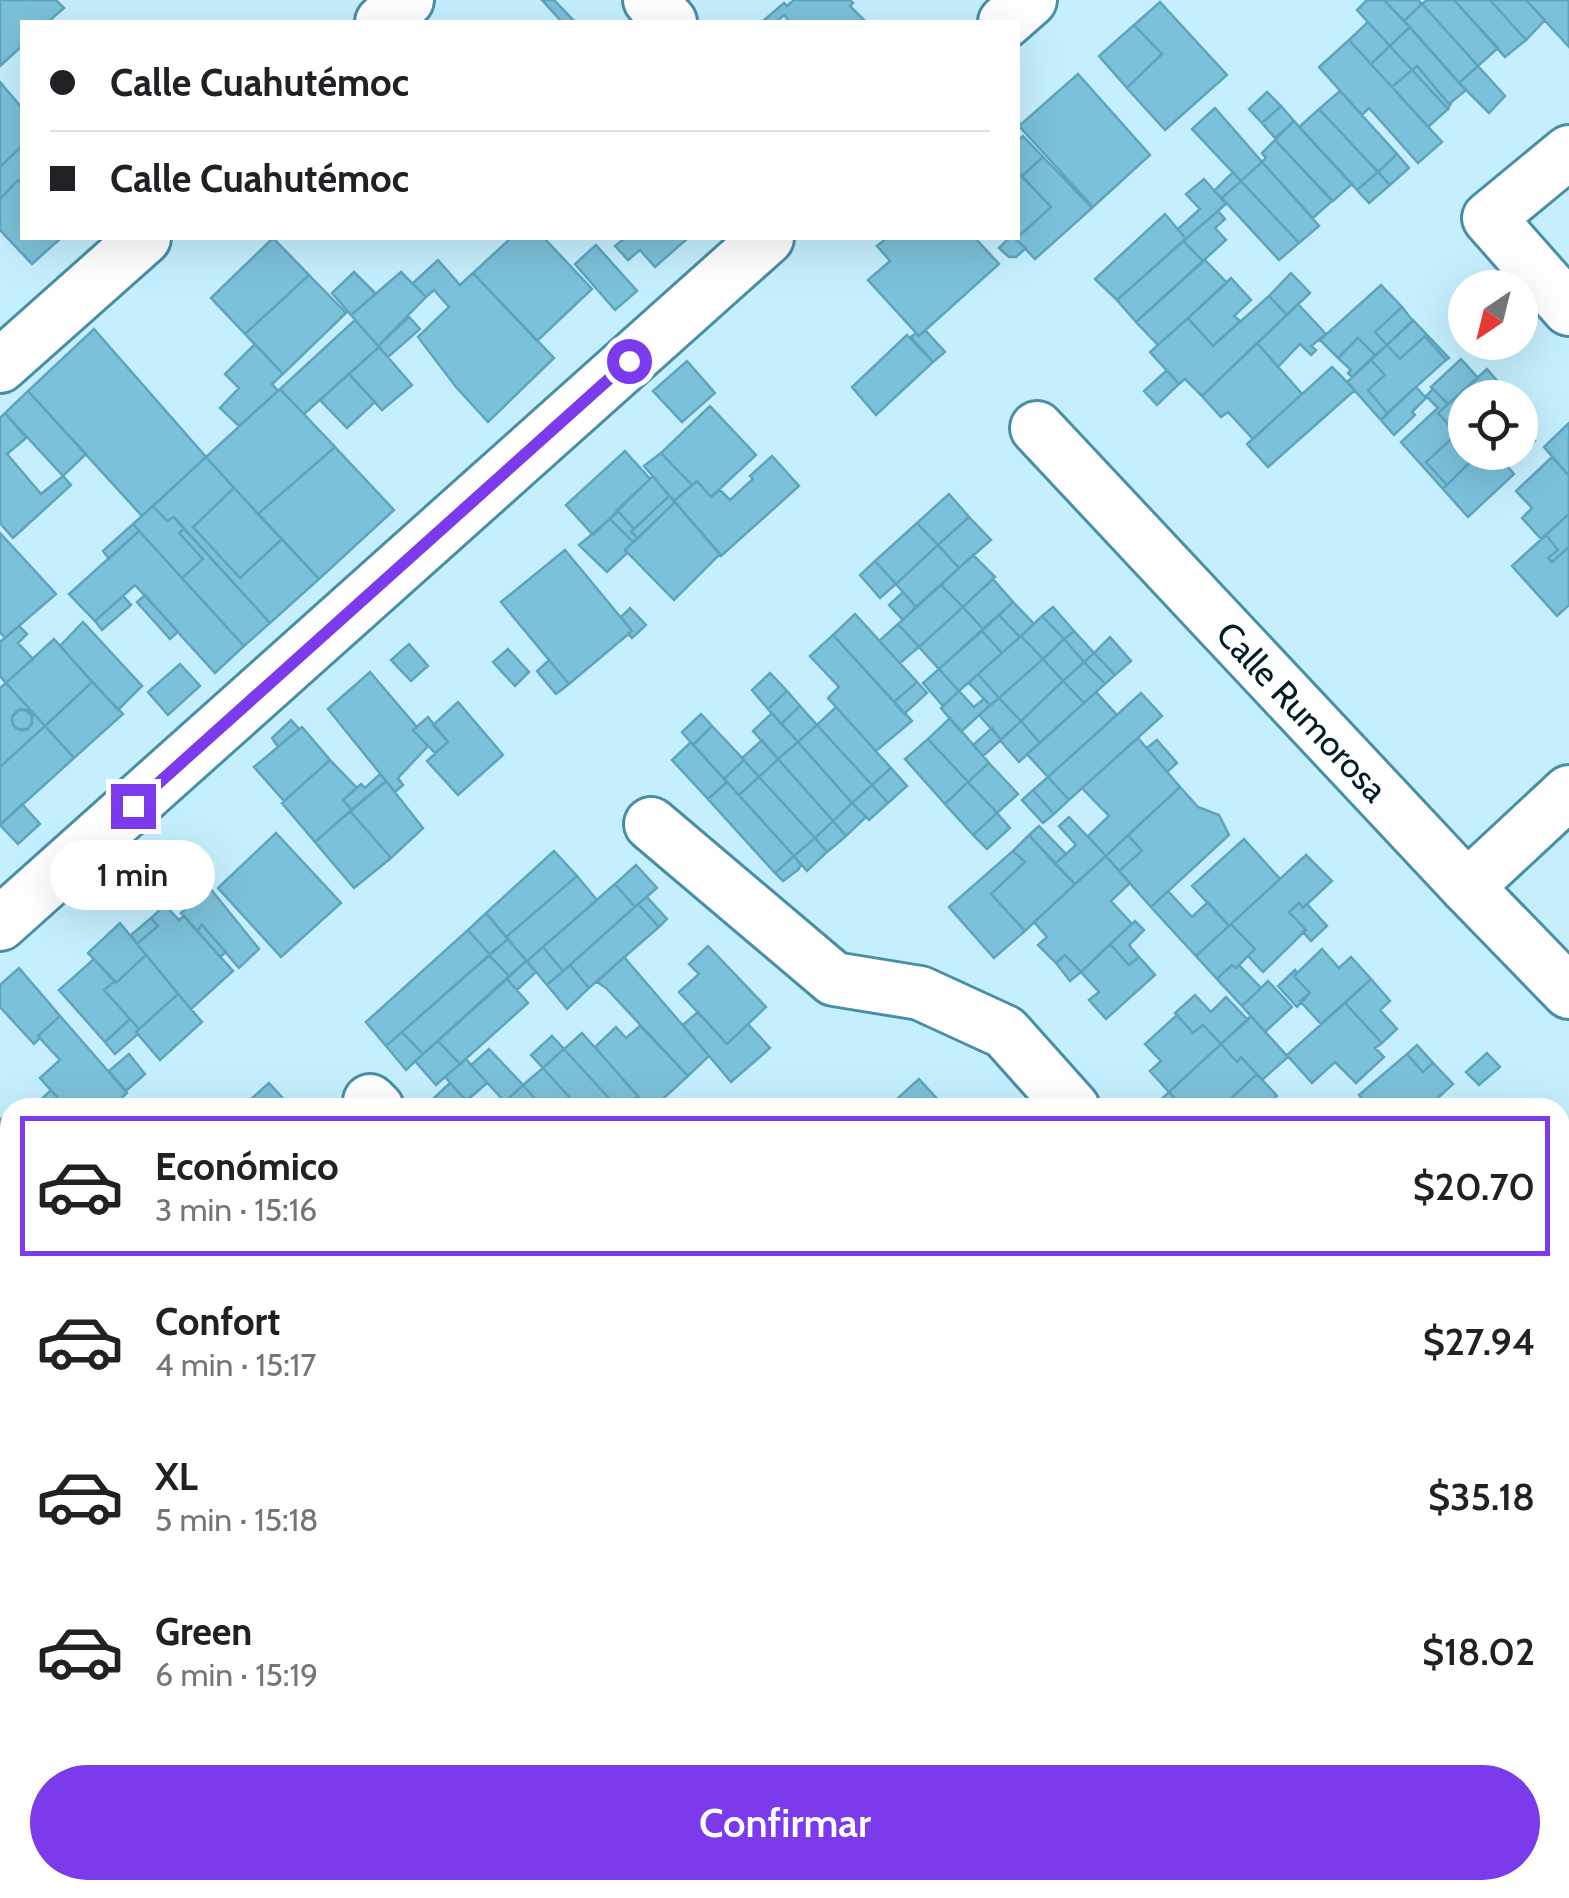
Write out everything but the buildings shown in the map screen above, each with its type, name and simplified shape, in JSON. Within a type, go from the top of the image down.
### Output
[{"type":"street","points":[[384,20],[407,0]]},
{"type":"street","points":[[650,0],[668,20]]},
{"type":"street","points":[[1008,20],[1030,0]]},
{"type":"street","points":[[1569,152],[1489,218],[1569,309]]},
{"type":"street","points":[[0,366],[142,240]]},
{"type":"street","points":[[0,924],[765,240]]},
{"type":"street","name":"Calle Rumorosa","points":[[1037,428],[1569,992]]},
{"type":"street","points":[[1467,887],[1569,792]]},
{"type":"street","points":[[651,824],[834,979],[920,993],[1006,1032],[1064,1098]]},
{"type":"route","points":[[133,806],[629,361]]}]
